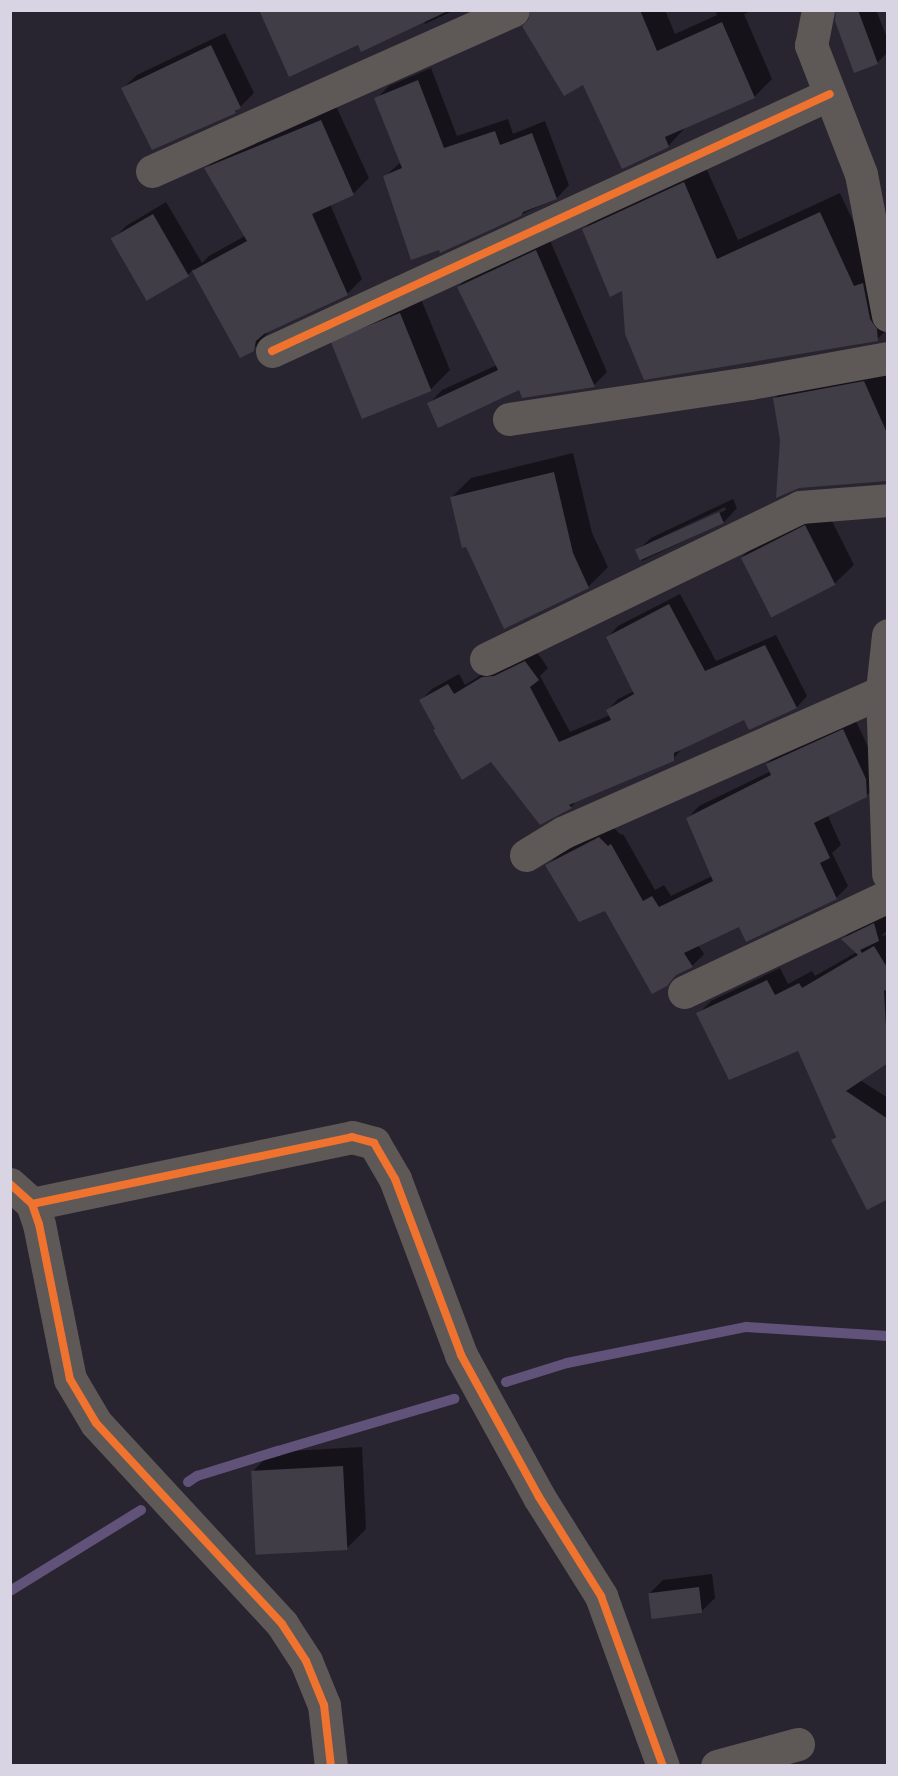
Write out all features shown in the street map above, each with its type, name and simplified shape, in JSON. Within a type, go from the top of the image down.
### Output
[{"type":"street","points":[[152,171],[513,10]]},
{"type":"street","points":[[818,10],[811,45],[861,174],[888,315]]},
{"type":"street","points":[[272,351],[830,94]]},
{"type":"street","points":[[509,419],[750,383],[888,358]]},
{"type":"street","points":[[486,659],[800,507],[888,500]]},
{"type":"street","points":[[888,635],[885,690],[888,874]]},
{"type":"street","points":[[526,855],[564,832],[885,690]]},
{"type":"street","points":[[684,992],[888,896]]},
{"type":"street","points":[[331,1766],[324,1705],[306,1661],[282,1624],[96,1423],[70,1379],[39,1224],[21,1194],[352,1137],[374,1143],[395,1179],[461,1355],[539,1497],[601,1596],[663,1766]]},
{"type":"street","points":[[717,1766],[798,1744]]},
{"type":"building","points":[[259,10],[450,10],[361,52],[358,45],[289,77]]},
{"type":"building","points":[[531,10],[640,10],[657,51],[722,22],[755,98],[665,137],[669,147],[622,169],[583,85],[564,96],[522,26],[528,20]]},
{"type":"building","points":[[836,10],[858,10],[878,64],[854,73],[835,21]]},
{"type":"building","points":[[211,45],[241,108],[235,111],[236,113],[152,150],[121,88]]},
{"type":"building","points":[[418,80],[444,148],[495,131],[500,145],[532,133],[557,199],[523,212],[521,216],[440,253],[439,250],[411,260],[383,176],[402,168],[374,98]]},
{"type":"building","points":[[321,120],[354,195],[312,214],[348,295],[264,334],[256,341],[254,351],[240,358],[192,271],[247,241],[204,168]]},
{"type":"building","points":[[684,182],[717,259],[820,212],[854,286],[863,283],[870,319],[877,329],[878,341],[644,380],[625,334],[622,291],[610,297],[582,229]]},
{"type":"building","points":[[153,214],[189,276],[147,301],[111,239]]},
{"type":"building","points":[[536,250],[595,387],[522,398],[519,390],[438,428],[427,403],[498,370],[457,287]]},
{"type":"building","points":[[400,313],[431,391],[362,419],[330,341]]},
{"type":"building","points":[[864,381],[887,433],[888,481],[799,488],[776,498],[780,440],[773,398]]},
{"type":"building","points":[[554,472],[573,553],[589,588],[504,629],[466,547],[462,548],[450,497]]},
{"type":"building","points":[[719,512],[724,523],[640,560],[635,549]]},
{"type":"building","points":[[805,525],[835,585],[771,617],[741,558]]},
{"type":"building","points":[[669,604],[705,671],[765,645],[797,708],[749,730],[744,720],[674,753],[674,761],[569,805],[572,808],[540,825],[491,762],[462,780],[433,730],[435,729],[419,700],[448,684],[454,694],[482,677],[494,676],[525,661],[539,680],[530,687],[559,742],[611,720],[606,710],[634,694],[606,637]]},
{"type":"building","points":[[843,729],[866,779],[867,797],[814,823],[830,858],[820,863],[837,899],[746,942],[739,927],[684,953],[693,967],[676,975],[667,986],[652,994],[605,911],[579,922],[545,865],[599,837],[608,846],[611,844],[643,901],[652,896],[659,907],[713,881],[686,818],[771,775],[766,764]]},
{"type":"building","points":[[874,923],[879,941],[860,950],[862,953],[874,946],[888,969],[888,989],[884,991],[888,1063],[846,1091],[888,1119],[888,1199],[867,1210],[831,1140],[836,1137],[798,1051],[729,1080],[696,1013],[767,980],[775,995],[799,983],[802,988],[858,955],[841,939]]},
{"type":"building","points":[[343,1466],[347,1550],[256,1555],[251,1471]]},
{"type":"building","points":[[699,1587],[702,1613],[652,1619],[648,1593]]},
{"type":"waterway","points":[[506,1382],[567,1363],[746,1327],[888,1336]]},
{"type":"waterway","points":[[188,1482],[197,1476],[454,1399]]},
{"type":"waterway","points":[[10,1591],[141,1510]]},
{"type":"cycle path","points":[[272,351],[830,94]]},
{"type":"cycle path","points":[[32,1204],[352,1137],[374,1143],[395,1179],[461,1355],[539,1497],[601,1596],[663,1766]]},
{"type":"cycle path","points":[[10,1184],[32,1204],[39,1224],[70,1379],[96,1423],[282,1624],[306,1661],[324,1705],[331,1766]]}]
